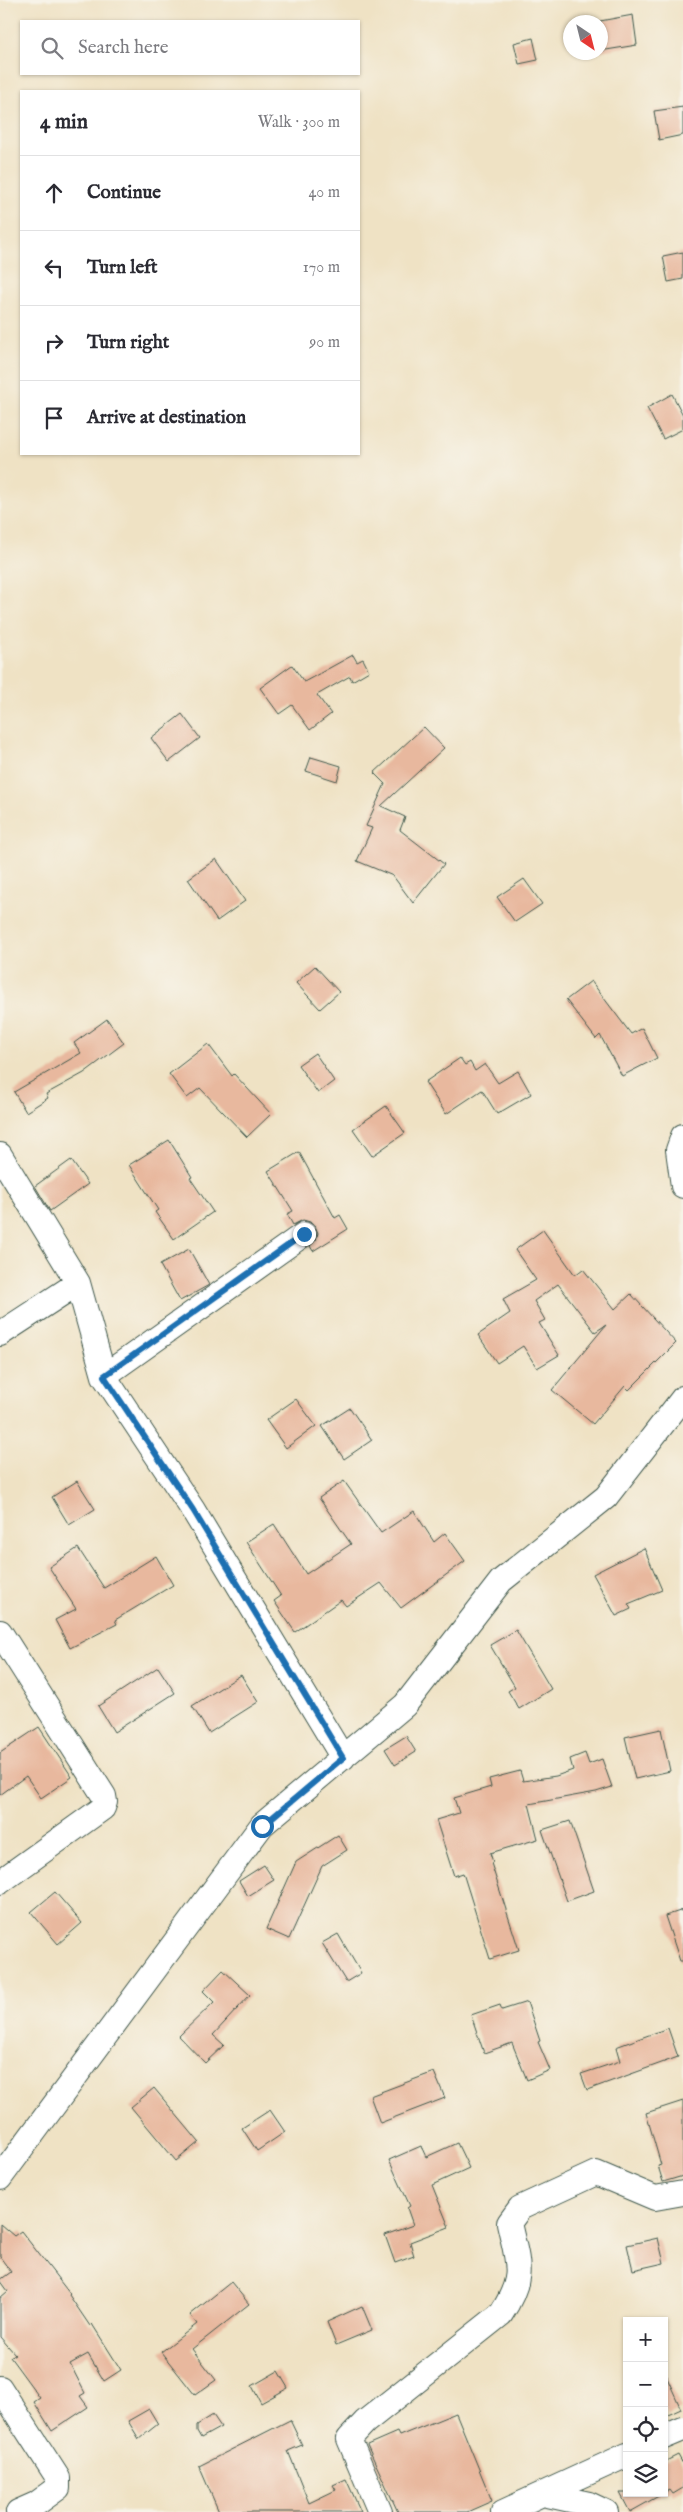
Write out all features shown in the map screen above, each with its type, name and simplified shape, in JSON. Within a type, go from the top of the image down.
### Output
[{"type":"street","points":[[683,1136],[678,1150],[683,1186]]},
{"type":"street","points":[[0,1155],[78,1283],[104,1376],[193,1510],[343,1758]]},
{"type":"street","points":[[104,1376],[304,1234]]},
{"type":"street","points":[[0,1334],[78,1283]]},
{"type":"street","points":[[0,2178],[262,1826],[405,1705],[501,1581],[606,1497],[683,1398]]},
{"type":"street","points":[[0,1632],[104,1796],[105,1802],[103,1808],[0,1882]]},
{"type":"street","points":[[380,2512],[350,2439],[365,2422],[501,2314],[512,2297],[519,2273],[509,2223],[520,2208],[596,2173],[655,2198],[683,2193]]},
{"type":"street","points":[[0,2388],[58,2478],[58,2488],[36,2504],[18,2512]]},
{"type":"street","points":[[668,2436],[683,2429]]},
{"type":"street","points":[[503,2512],[623,2457]]},
{"type":"street","points":[[543,2494],[589,2504],[606,2512]]},
{"type":"building","points":[[633,15],[637,45],[608,50],[608,20]]},
{"type":"building","points":[[533,38],[538,60],[519,64],[514,43]]},
{"type":"building","points":[[683,107],[683,135],[659,140],[654,111]]},
{"type":"building","points":[[683,252],[683,279],[668,282],[663,256]]},
{"type":"building","points":[[672,394],[683,415],[683,429],[663,439],[647,408]]},
{"type":"building","points":[[353,655],[357,662],[363,659],[369,671],[352,681],[350,676],[317,695],[331,714],[310,730],[292,705],[279,714],[260,688],[292,665],[304,682]]},
{"type":"building","points":[[182,714],[200,738],[169,762],[151,738]]},
{"type":"building","points":[[424,727],[444,748],[381,806],[405,817],[400,830],[444,864],[413,903],[393,876],[357,861],[372,828],[366,826],[385,784],[374,773]]},
{"type":"building","points":[[311,757],[341,766],[337,781],[306,771]]},
{"type":"building","points":[[216,859],[245,901],[217,921],[188,879]]},
{"type":"building","points":[[524,879],[542,904],[515,922],[497,897]]},
{"type":"building","points":[[315,966],[339,992],[320,1009],[296,983]]},
{"type":"building","points":[[591,981],[631,1034],[642,1028],[657,1058],[622,1076],[600,1035],[596,1039],[566,1000]]},
{"type":"building","points":[[107,1019],[124,1043],[84,1073],[46,1094],[48,1098],[26,1112],[14,1092],[81,1053],[74,1043]]},
{"type":"building","points":[[208,1044],[232,1076],[234,1074],[271,1114],[247,1137],[200,1088],[187,1098],[169,1074]]},
{"type":"building","points":[[315,1053],[334,1081],[318,1093],[298,1065]]},
{"type":"building","points":[[460,1058],[465,1065],[470,1062],[475,1071],[485,1064],[498,1083],[518,1071],[531,1094],[497,1114],[482,1090],[446,1114],[425,1082]]},
{"type":"building","points":[[386,1106],[405,1133],[372,1156],[353,1129]]},
{"type":"building","points":[[169,1140],[192,1177],[190,1178],[213,1212],[174,1239],[155,1212],[158,1210],[129,1165]]},
{"type":"building","points":[[299,1152],[335,1218],[340,1215],[348,1229],[313,1251],[310,1246],[316,1240],[318,1233],[315,1226],[303,1220],[293,1225],[287,1214],[293,1211],[268,1171]]},
{"type":"building","points":[[71,1160],[88,1184],[50,1211],[35,1186]]},
{"type":"building","points":[[543,1230],[575,1275],[583,1269],[615,1309],[631,1294],[676,1343],[629,1390],[625,1386],[593,1424],[552,1390],[606,1325],[595,1332],[558,1284],[534,1301],[545,1320],[539,1323],[559,1355],[537,1368],[523,1346],[497,1363],[478,1335],[510,1313],[503,1299],[536,1280],[515,1250]]},
{"type":"building","points":[[189,1249],[209,1285],[180,1301],[160,1265]]},
{"type":"building","points":[[296,1399],[316,1426],[286,1448],[266,1420]]},
{"type":"building","points":[[350,1408],[372,1440],[344,1459],[322,1426]]},
{"type":"building","points":[[77,1481],[95,1509],[69,1525],[52,1497]]},
{"type":"building","points":[[344,1481],[381,1533],[414,1511],[434,1542],[445,1533],[465,1561],[401,1608],[381,1583],[346,1606],[341,1600],[295,1632],[274,1601],[281,1596],[246,1542],[274,1524],[306,1574],[351,1544],[319,1498]]},
{"type":"building","points":[[78,1548],[104,1588],[156,1556],[173,1585],[115,1620],[117,1624],[70,1648],[55,1620],[76,1609],[49,1567]]},
{"type":"building","points":[[644,1548],[662,1590],[628,1604],[631,1609],[616,1616],[593,1574]]},
{"type":"building","points":[[516,1630],[551,1689],[519,1709],[508,1691],[515,1687],[490,1645]]},
{"type":"building","points":[[158,1667],[175,1693],[114,1732],[98,1706]]},
{"type":"building","points":[[241,1675],[258,1702],[209,1733],[192,1706]]},
{"type":"building","points":[[39,1727],[72,1777],[41,1798],[26,1776],[0,1795],[0,1753]]},
{"type":"building","points":[[661,1729],[670,1771],[635,1779],[625,1737]]},
{"type":"building","points":[[406,1736],[416,1752],[395,1765],[385,1749]]},
{"type":"building","points":[[585,1753],[589,1764],[602,1759],[612,1787],[596,1792],[529,1804],[538,1839],[490,1853],[493,1862],[491,1863],[519,1950],[490,1959],[463,1873],[454,1876],[436,1820],[459,1813],[454,1798],[491,1787],[489,1779],[520,1771],[523,1781],[556,1776],[573,1770],[570,1759]]},
{"type":"building","points":[[570,1821],[594,1891],[567,1901],[542,1830]]},
{"type":"building","points":[[338,1835],[347,1850],[322,1866],[289,1939],[266,1929],[296,1862]]},
{"type":"building","points":[[264,1865],[274,1880],[248,1896],[239,1881]]},
{"type":"building","points":[[55,1892],[82,1923],[58,1944],[31,1912]]},
{"type":"building","points":[[683,1910],[683,1961],[680,1961],[665,1916]]},
{"type":"building","points":[[338,1934],[361,1973],[346,1982],[322,1943]]},
{"type":"building","points":[[223,1970],[250,1995],[213,2035],[224,2045],[205,2063],[179,2036],[214,2002],[203,1991]]},
{"type":"building","points":[[527,2002],[540,2041],[538,2042],[550,2070],[527,2080],[512,2043],[484,2053],[471,2015],[500,2005],[502,2010]]},
{"type":"building","points":[[668,2028],[678,2057],[587,2090],[581,2074],[620,2061],[616,2047]]},
{"type":"building","points":[[434,2072],[445,2098],[380,2123],[370,2096]]},
{"type":"building","points":[[154,2088],[199,2142],[176,2161],[131,2107]]},
{"type":"building","points":[[683,2101],[683,2176],[663,2182],[658,2166],[661,2165],[646,2113]]},
{"type":"building","points":[[270,2110],[285,2132],[257,2151],[242,2128]]},
{"type":"building","points":[[457,2143],[469,2168],[432,2185],[449,2227],[410,2242],[414,2256],[395,2263],[385,2235],[413,2225],[407,2208],[410,2206],[389,2160],[421,2146],[426,2157]]},
{"type":"building","points":[[0,2224],[14,2236],[21,2231],[70,2294],[90,2326],[92,2324],[121,2370],[104,2381],[88,2354],[70,2364],[85,2393],[80,2396],[88,2407],[52,2431],[34,2402],[40,2398],[10,2357],[15,2354],[0,2337],[0,2298],[8,2291],[0,2280],[11,2272],[0,2257]]},
{"type":"building","points":[[658,2238],[664,2263],[633,2270],[627,2245]]},
{"type":"building","points":[[231,2282],[249,2304],[192,2349],[216,2380],[195,2395],[161,2352],[197,2324],[190,2315]]},
{"type":"building","points":[[362,2306],[372,2330],[336,2345],[327,2322]]},
{"type":"building","points":[[278,2371],[288,2388],[261,2403],[252,2386]]},
{"type":"building","points":[[668,2380],[681,2409],[668,2415]]},
{"type":"building","points":[[149,2409],[158,2424],[139,2439],[128,2421]]},
{"type":"building","points":[[456,2413],[492,2501],[467,2512],[398,2512],[367,2445],[397,2432],[399,2436]]},
{"type":"building","points":[[213,2415],[221,2427],[201,2438],[197,2431],[197,2425]]},
{"type":"building","points":[[290,2420],[302,2445],[288,2451],[309,2503],[336,2490],[333,2485],[346,2479],[361,2512],[219,2512],[199,2466]]},
{"type":"building","points":[[678,2455],[683,2464],[683,2488],[673,2494],[670,2490],[668,2491],[668,2460]]},
{"type":"building","points":[[620,2493],[623,2493],[623,2497],[657,2497],[630,2512]]},
{"type":"route","points":[[262,1826],[343,1758],[193,1510],[104,1376],[304,1234]]}]
